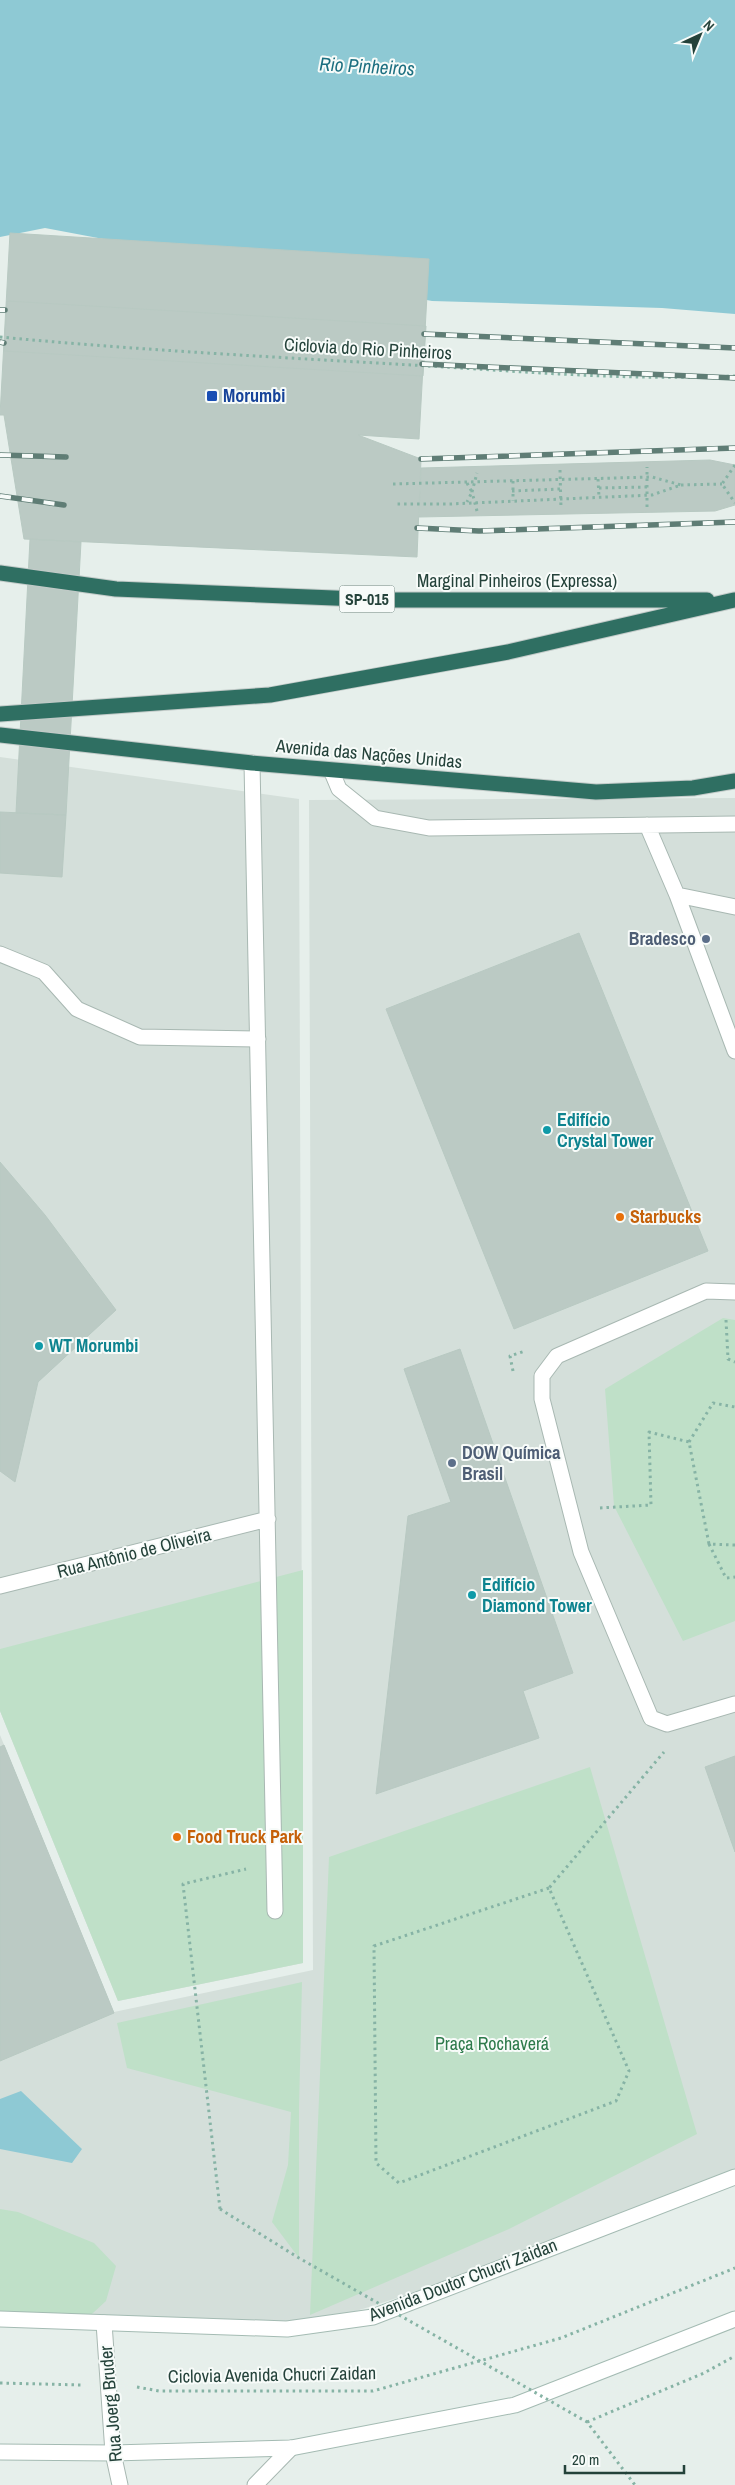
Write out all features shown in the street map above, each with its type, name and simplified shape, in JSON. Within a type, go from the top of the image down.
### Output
[{"type":"highway","name":"Marginal Pinheiros (Expressa)","points":[[0,573],[116,589],[383,600],[735,600]]},
{"type":"highway","points":[[0,714],[270,695],[508,652],[735,600]]},
{"type":"highway","name":"Avenida das Nações Unidas","points":[[0,735],[252,763],[596,792],[693,788],[735,780]]},
{"type":"street","points":[[252,763],[275,1862],[274,1911]]},
{"type":"street","points":[[331,770],[339,789],[375,818],[429,828],[735,824]]},
{"type":"street","points":[[647,826],[678,894],[735,1051]]},
{"type":"street","points":[[678,894],[735,908]]},
{"type":"street","points":[[0,954],[44,972],[77,1009],[140,1037],[258,1039]]},
{"type":"street","points":[[730,1292],[706,1291],[557,1356],[542,1376],[542,1399],[582,1552],[646,1708],[652,1718],[666,1724],[735,1704]]},
{"type":"street","name":"Rua Antônio de Oliveira","points":[[0,1586],[268,1520]]},
{"type":"street","name":"Avenida Doutor Chucri Zaidan","points":[[0,2319],[300,2329],[373,2317],[735,2177]]},
{"type":"street","points":[[0,2452],[113,2453],[291,2448],[515,2405],[735,2318]]},
{"type":"street","name":"Rua Joerg Bruder","points":[[104,2323],[113,2453],[120,2485]]},
{"type":"street","points":[[255,2485],[291,2448]]},
{"type":"path","name":"Ciclovia do Rio Pinheiros","points":[[0,337],[99,346],[488,370],[689,378],[735,376]]},
{"type":"path","points":[[722,484],[735,465]]},
{"type":"path","points":[[647,467],[647,507]]},
{"type":"path","points":[[560,470],[561,509]]},
{"type":"path","points":[[467,502],[477,473]]},
{"type":"path","points":[[393,484],[652,477],[681,485],[722,484]]},
{"type":"path","points":[[598,479],[599,497]]},
{"type":"path","points":[[513,481],[513,501]]},
{"type":"path","points":[[467,483],[472,492],[476,511]]},
{"type":"path","points":[[722,484],[735,503]]},
{"type":"path","points":[[394,504],[652,495],[681,485]]},
{"type":"path","points":[[599,488],[647,487]]},
{"type":"path","points":[[512,491],[560,489]]},
{"type":"path","points":[[730,1292],[728,1360],[735,1362]]},
{"type":"path","points":[[735,1407],[713,1403],[689,1442],[709,1544],[726,1578],[735,1577]]},
{"type":"path","points":[[570,1510],[651,1505],[649,1432],[689,1442]]},
{"type":"path","points":[[709,1544],[735,1545]]},
{"type":"path","points":[[549,1888],[629,2071],[616,2101],[399,2183],[376,2163],[374,1946],[549,1888],[694,1717]]},
{"type":"path","points":[[275,1862],[183,1884],[220,2209],[299,2258],[587,2422],[635,2485]]},
{"type":"path","name":"Ciclovia Avenida Chucri Zaidan","points":[[0,2383],[147,2387],[159,2390],[373,2392],[561,2338],[735,2268]]},
{"type":"path","points":[[587,2422],[704,2374],[735,2356]]},
{"type":"shaded area","points":[[0,757],[299,799],[303,1963],[118,2001],[0,1711]]},
{"type":"shaded area","points":[[735,798],[735,2177],[522,2258],[300,2329],[0,2320],[0,1735],[114,2012],[313,1970],[309,800]]},
{"type":"green space","points":[[723,1318],[735,1320],[735,1621],[683,1641],[614,1506],[605,1389]]},
{"type":"green space","name":"Food Truck Park","points":[[303,1570],[303,1963],[118,2001],[0,1711],[0,1649]]},
{"type":"green space","name":"Praça Rochaverá","points":[[590,1767],[697,2134],[509,2229],[310,2315],[329,1857]]},
{"type":"green space","points":[[302,1982],[299,2109],[299,2258],[272,2222],[288,2165],[291,2112],[127,2068],[117,2023]]},
{"type":"green space","points":[[0,2209],[18,2212],[94,2243],[116,2266],[106,2301],[81,2324],[0,2321]]},
{"type":"water","name":"Rio Pinheiros","points":[[0,0],[735,0],[735,314],[662,308],[432,301],[45,228],[0,237]]},
{"type":"water","points":[[21,2091],[82,2149],[72,2163],[0,2149],[0,2099]]},
{"type":"building","name":"Morumbi","points":[[10,233],[429,259],[419,439],[358,435],[421,459],[417,557],[24,539],[4,415],[0,415]]},
{"type":"building","points":[[7,301],[426,326],[423,376],[4,351]]},
{"type":"building","points":[[710,460],[735,465],[735,505],[715,511],[419,517],[421,468]]},
{"type":"building","points":[[30,539],[81,542],[66,815],[16,813]]},
{"type":"building","points":[[0,812],[66,815],[62,877],[0,873]]},
{"type":"building","name":"Edifício Crystal Tower","points":[[579,933],[708,1251],[514,1329],[386,1009]]},
{"type":"building","name":"WT Morumbi","points":[[0,1162],[45,1215],[116,1310],[38,1382],[15,1482],[0,1471]]},
{"type":"building","name":"Edifício Diamond Tower","points":[[460,1349],[573,1673],[523,1691],[539,1738],[376,1794],[408,1516],[451,1502],[404,1369]]},
{"type":"building","points":[[4,1745],[114,2013],[0,2061],[0,1747]]},
{"type":"building","points":[[735,1756],[735,1852],[705,1767]]},
{"type":"railway","points":[[0,310],[5,310]]},
{"type":"railway","points":[[424,334],[735,348]]},
{"type":"railway","points":[[0,342],[4,343]]},
{"type":"railway","points":[[422,364],[735,378]]},
{"type":"railway","points":[[421,459],[735,448]]},
{"type":"railway","points":[[0,455],[66,457]]},
{"type":"railway","points":[[0,496],[64,505]]},
{"type":"railway","points":[[417,528],[479,531],[735,522]]},
{"type":"place","name":"Morumbi","points":[[212,396]]},
{"type":"place","name":"Bradesco","points":[[706,939]]},
{"type":"place","name":"Edifício Crystal Tower","points":[[547,1130]]},
{"type":"place","name":"Starbucks","points":[[620,1217]]},
{"type":"place","name":"WT Morumbi","points":[[39,1346]]},
{"type":"place","name":"DOW Química Brasil","points":[[452,1463]]},
{"type":"place","name":"Edifício Diamond Tower","points":[[472,1595]]},
{"type":"place","name":"Food Truck Park","points":[[177,1837]]}]
